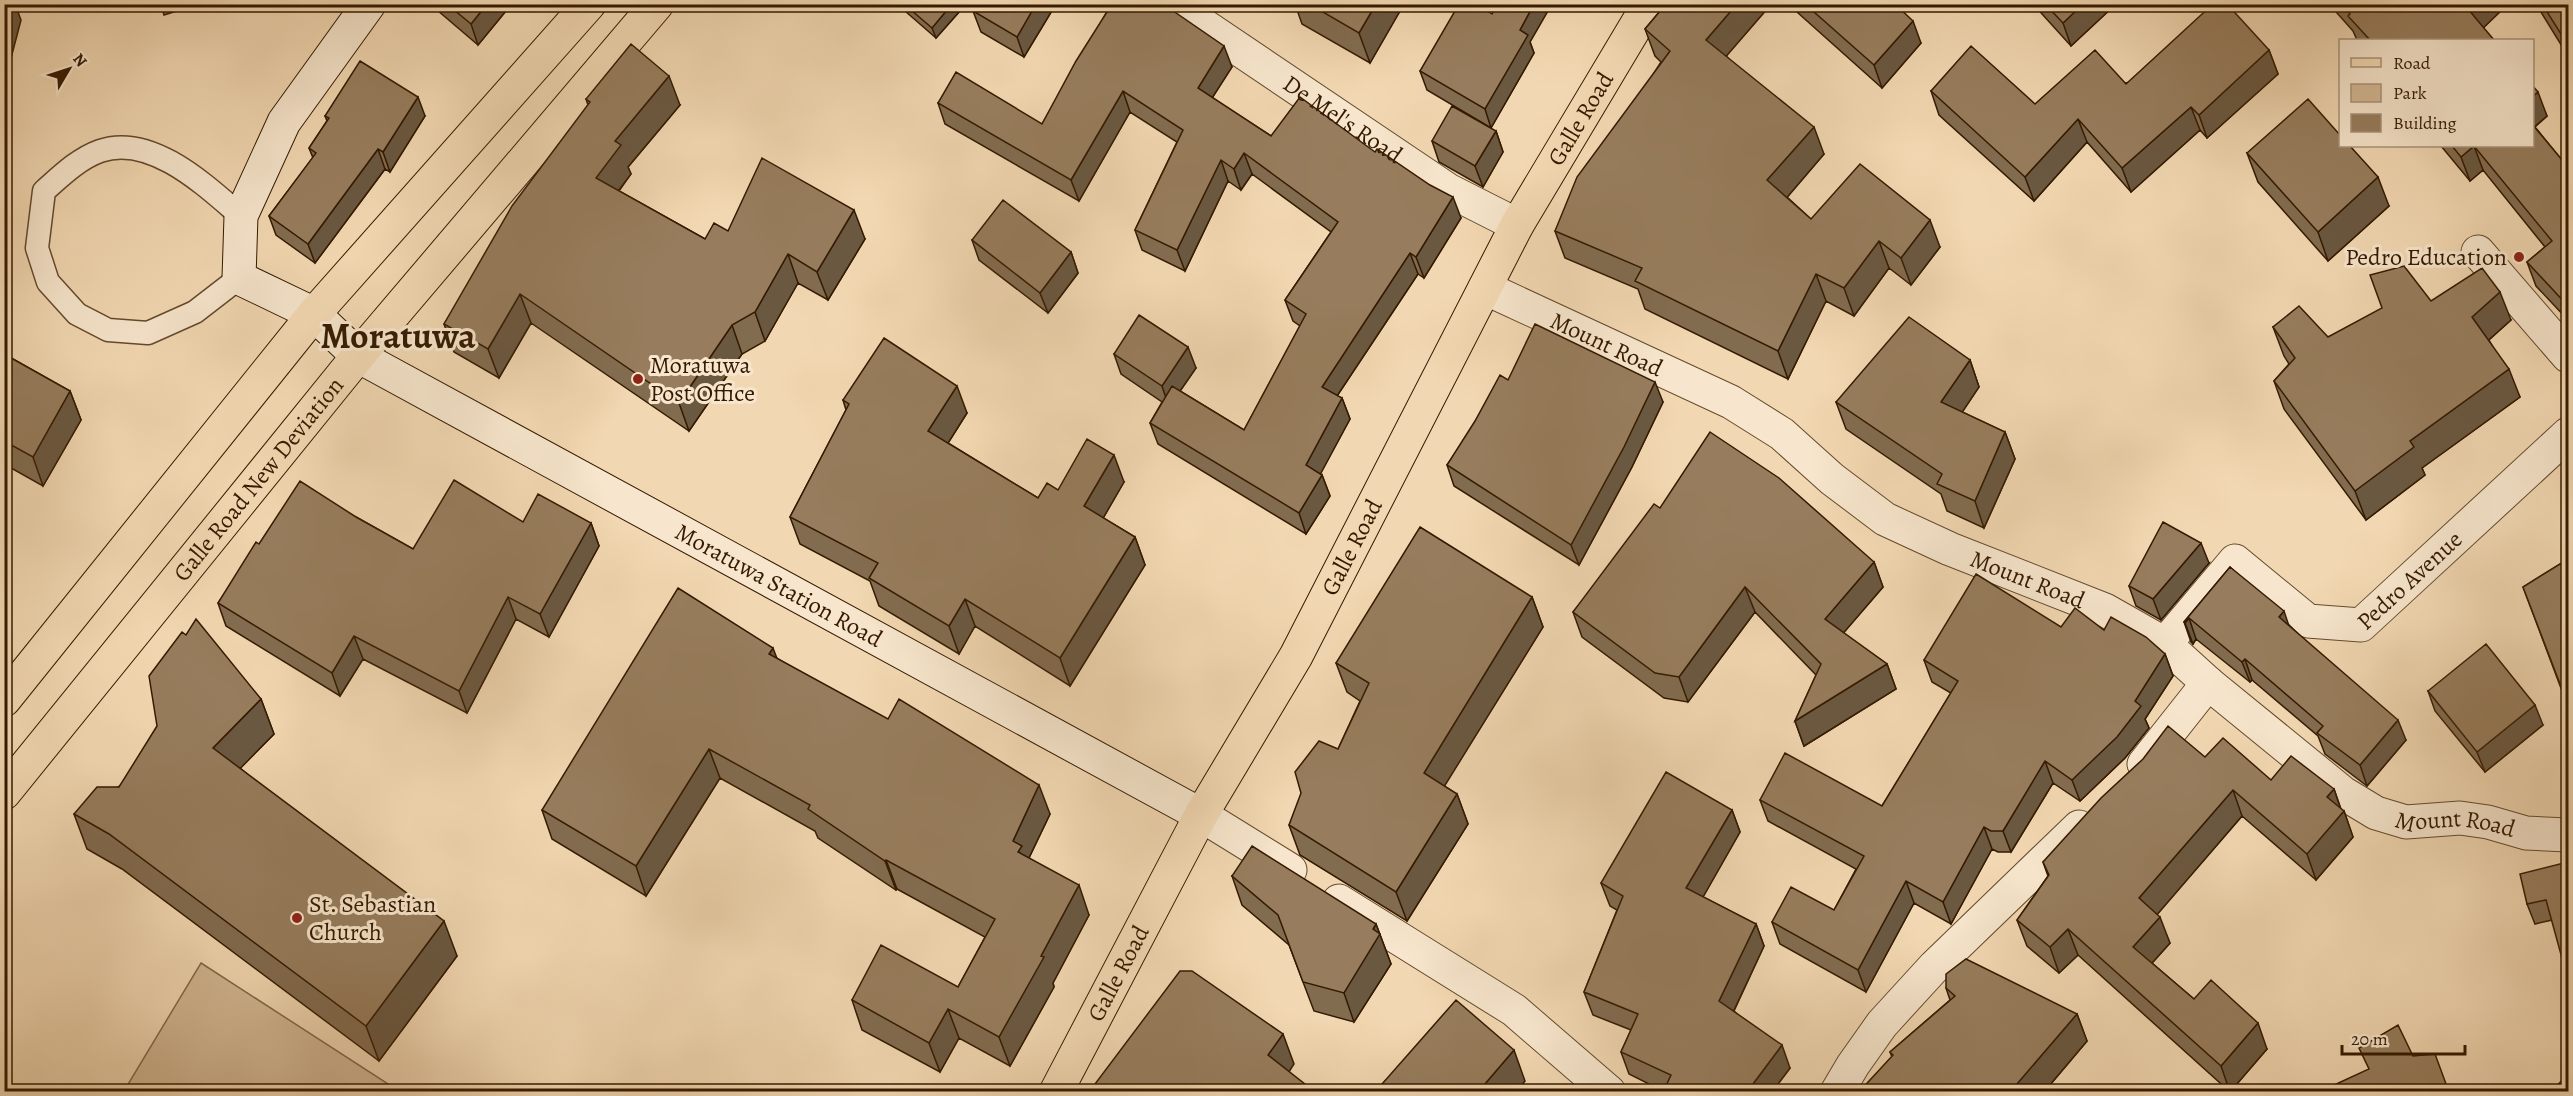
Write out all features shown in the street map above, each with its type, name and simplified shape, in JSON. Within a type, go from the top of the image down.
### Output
[{"type":"main road","points":[[4,700],[314,314],[589,4]]},
{"type":"main road","name":"Galle Road New Deviation","points":[[4,793],[358,356],[657,4]]},
{"type":"main road","name":"Galle Road","points":[[1056,1092],[1201,815],[1296,656],[1517,225],[1649,4]]},
{"type":"street","points":[[239,278],[241,216],[284,122],[369,4]]},
{"type":"street","name":"De Mel's Road","points":[[1172,4],[1448,189],[1517,225]]},
{"type":"street","points":[[2478,252],[2568,356]]},
{"type":"street","name":"Moratuwa Station Road","points":[[239,278],[314,314],[358,356],[1201,815],[1514,1010],[1609,1092]]},
{"type":"street","name":"Mount Road","points":[[1485,288],[1731,402],[1782,434],[1832,479],[1886,519],[1950,549],[2105,610],[2165,644],[2208,683],[2343,793],[2376,813],[2406,822],[2460,818],[2488,822],[2526,833],[2568,835]]},
{"type":"street","name":"Pedro Avenue","points":[[2165,644],[2235,561],[2308,621],[2361,625],[2568,434]]},
{"type":"street","points":[[2123,786],[2139,771],[2208,683]]},
{"type":"street","points":[[1837,1092],[1882,1024],[1935,966],[2098,808]]},
{"type":"lane","points":[[239,278],[195,312],[148,333],[108,330],[77,314],[48,282],[37,248],[44,191],[73,166],[101,150],[134,148],[181,166],[241,216]]},
{"type":"green space","points":[[201,963],[399,1091],[124,1091]]},
{"type":"building","points":[[4,4],[8,4],[4,19]]},
{"type":"building","points":[[447,4],[487,4],[471,24]]},
{"type":"building","points":[[904,4],[952,4],[932,28]]},
{"type":"building","points":[[977,4],[1036,4],[1017,37],[973,11]]},
{"type":"building","points":[[1112,4],[1163,4],[1224,46],[1198,88],[1271,136],[1300,97],[1375,152],[1377,149],[1430,185],[1453,197],[1416,257],[1410,253],[1322,387],[1342,398],[1306,465],[1322,475],[1299,513],[1150,423],[1172,386],[1244,430],[1306,314],[1285,300],[1338,222],[1244,153],[1234,169],[1221,160],[1177,250],[1135,230],[1183,130],[1123,91],[1071,180],[938,103],[956,72],[1042,124],[1076,61]]},
{"type":"building","points":[[1309,4],[1376,4],[1359,33]]},
{"type":"building","points":[[1459,4],[1477,4],[1492,14],[1497,4],[1534,4],[1520,30],[1528,35],[1485,109],[1420,71]]},
{"type":"building","points":[[1666,4],[1737,4],[1706,40],[1814,127],[1767,180],[1811,219],[1860,164],[1930,220],[1901,258],[1879,241],[1844,288],[1816,274],[1778,351],[1635,281],[1642,268],[1555,231],[1577,177],[1670,51],[1645,29]]},
{"type":"building","points":[[1805,4],[1895,4],[1913,21],[1874,65]]},
{"type":"building","points":[[2045,4],[2083,4],[2063,23]]},
{"type":"building","points":[[2213,4],[2227,4],[2269,50],[2199,115],[2191,107],[2122,168],[2078,119],[2025,177],[1931,91],[1971,46],[2035,104],[2095,50],[2126,84]]},
{"type":"building","points":[[2342,4],[2473,4],[2468,9],[2493,39],[2369,39],[2348,16],[2350,14]]},
{"type":"building","points":[[2542,4],[2568,4],[2568,45]]},
{"type":"building","points":[[631,44],[669,76],[615,141],[621,145],[596,178],[705,239],[714,223],[728,231],[762,158],[854,210],[817,272],[788,254],[755,312],[732,325],[679,403],[520,294],[488,349],[444,324],[512,206],[590,102],[586,99]]},
{"type":"building","points":[[360,61],[418,97],[383,152],[378,149],[308,244],[269,216],[316,153],[309,148],[329,118],[325,116]]},
{"type":"building","points":[[2308,99],[2339,134],[2339,147],[2351,147],[2378,177],[2318,232],[2247,153]]},
{"type":"building","points":[[1452,106],[1496,131],[1475,166],[1432,141]]},
{"type":"building","points":[[2534,126],[2562,160],[2568,156],[2568,306],[2527,262],[2552,241],[2475,147],[2534,147]]},
{"type":"building","points":[[2453,147],[2473,147],[2461,157]]},
{"type":"building","points":[[1003,200],[1071,252],[1040,293],[972,240]]},
{"type":"building","points":[[2404,266],[2431,301],[2482,268],[2500,292],[2472,317],[2509,369],[2410,441],[2414,447],[2355,491],[2274,381],[2295,358],[2273,327],[2299,306],[2328,337],[2382,308],[2370,275]]},
{"type":"building","points":[[1139,315],[1188,347],[1162,386],[1114,354]]},
{"type":"building","points":[[1909,317],[1970,360],[1941,402],[2005,432],[1975,501],[1937,484],[1942,474],[1836,402]]},
{"type":"building","points":[[1535,324],[1655,382],[1624,447],[1571,545],[1447,465],[1500,375],[1508,380]]},
{"type":"building","points":[[884,338],[957,386],[928,431],[1038,498],[1047,483],[1058,490],[1087,439],[1114,455],[1084,506],[1135,537],[1060,658],[965,599],[949,626],[869,578],[878,563],[790,517],[849,404],[843,400]]},
{"type":"building","points":[[4,354],[70,391],[33,457],[4,441]]},
{"type":"building","points":[[1710,432],[1779,478],[1874,562],[1825,619],[1887,664],[1795,721],[1821,664],[1745,587],[1679,677],[1655,673],[1573,612],[1654,504],[1660,508]]},
{"type":"building","points":[[454,480],[523,522],[538,494],[591,523],[540,614],[508,597],[459,691],[354,636],[332,673],[218,603],[256,542],[259,544],[300,481],[356,517],[413,549]]},
{"type":"building","points":[[2163,522],[2201,543],[2153,599],[2129,586]]},
{"type":"building","points":[[1420,527],[1532,597],[1424,773],[1457,794],[1396,892],[1289,825],[1301,793],[1295,772],[1319,741],[1338,749],[1369,683],[1336,663]]},
{"type":"building","points":[[2568,559],[2568,697],[2565,697],[2523,587]]},
{"type":"building","points":[[2230,567],[2284,611],[2279,617],[2398,720],[2360,765],[2317,733],[2323,726],[2245,659],[2242,662],[2189,618],[2184,622]]},
{"type":"building","points":[[1976,574],[2061,627],[2075,608],[2104,630],[2111,617],[2146,637],[2165,654],[2135,701],[2141,706],[2117,737],[2072,780],[2045,761],[2003,831],[1991,831],[1984,827],[1943,902],[1906,881],[1858,970],[1772,922],[1791,887],[1834,910],[1864,856],[1760,800],[1785,753],[1882,806],[1958,681],[1924,660]]},
{"type":"building","points":[[678,588],[773,648],[769,654],[888,719],[899,699],[1039,785],[1013,841],[1022,846],[1018,852],[1079,885],[1041,956],[1044,957],[999,1037],[948,1009],[929,1043],[852,1000],[881,945],[958,987],[995,919],[885,861],[808,809],[810,805],[709,749],[636,866],[542,810]]},
{"type":"building","points":[[196,619],[261,699],[213,748],[444,921],[366,1026],[109,834],[74,814],[97,787],[119,787],[157,726],[149,676],[182,632],[186,635]]},
{"type":"building","points":[[2486,644],[2535,705],[2477,752],[2428,691]]},
{"type":"building","points":[[2168,726],[2205,757],[2223,738],[2271,780],[2291,756],[2334,789],[2327,797],[2344,811],[2307,854],[2233,790],[2139,898],[2160,917],[2133,947],[2194,999],[2211,980],[2258,1023],[2221,1066],[2068,929],[2050,947],[2017,920],[2049,875],[2043,862],[2101,798],[2143,759]]},
{"type":"building","points":[[1666,772],[1732,810],[1686,888],[1756,924],[1719,1001],[1782,1045],[1747,1092],[1667,1092],[1664,1090],[1671,1075],[1621,1052],[1638,1014],[1584,992],[1623,896],[1601,883]]},
{"type":"building","points":[[1252,846],[1376,924],[1373,929],[1380,934],[1344,993],[1303,982],[1278,915],[1232,876]]},
{"type":"building","points":[[2568,862],[2568,980],[2546,900],[2527,904],[2520,874]]},
{"type":"building","points":[[1966,959],[2077,1014],[2009,1092],[1859,1092],[1893,1055],[1890,1052],[1955,996],[1946,988],[1946,974]]},
{"type":"building","points":[[1180,971],[1192,971],[1283,1034],[1268,1055],[1315,1092],[1089,1092]]},
{"type":"building","points":[[1456,1000],[1514,1050],[1478,1092],[1375,1092]]},
{"type":"building","points":[[2398,1025],[2413,1056],[2435,1054],[2449,1092],[2319,1092],[2369,1069],[2359,1048]]},
{"type":"building","points":[[2568,1074],[2568,1092],[2551,1092]]},
{"type":"place","name":"Pedro Education","points":[[2519,257]]},
{"type":"place","name":"Moratuwa Post Office","points":[[638,379]]},
{"type":"place","name":"St. Sebastian Church","points":[[297,918]]},
{"type":"district","name":"Moratuwa","points":[[398,335]]}]
